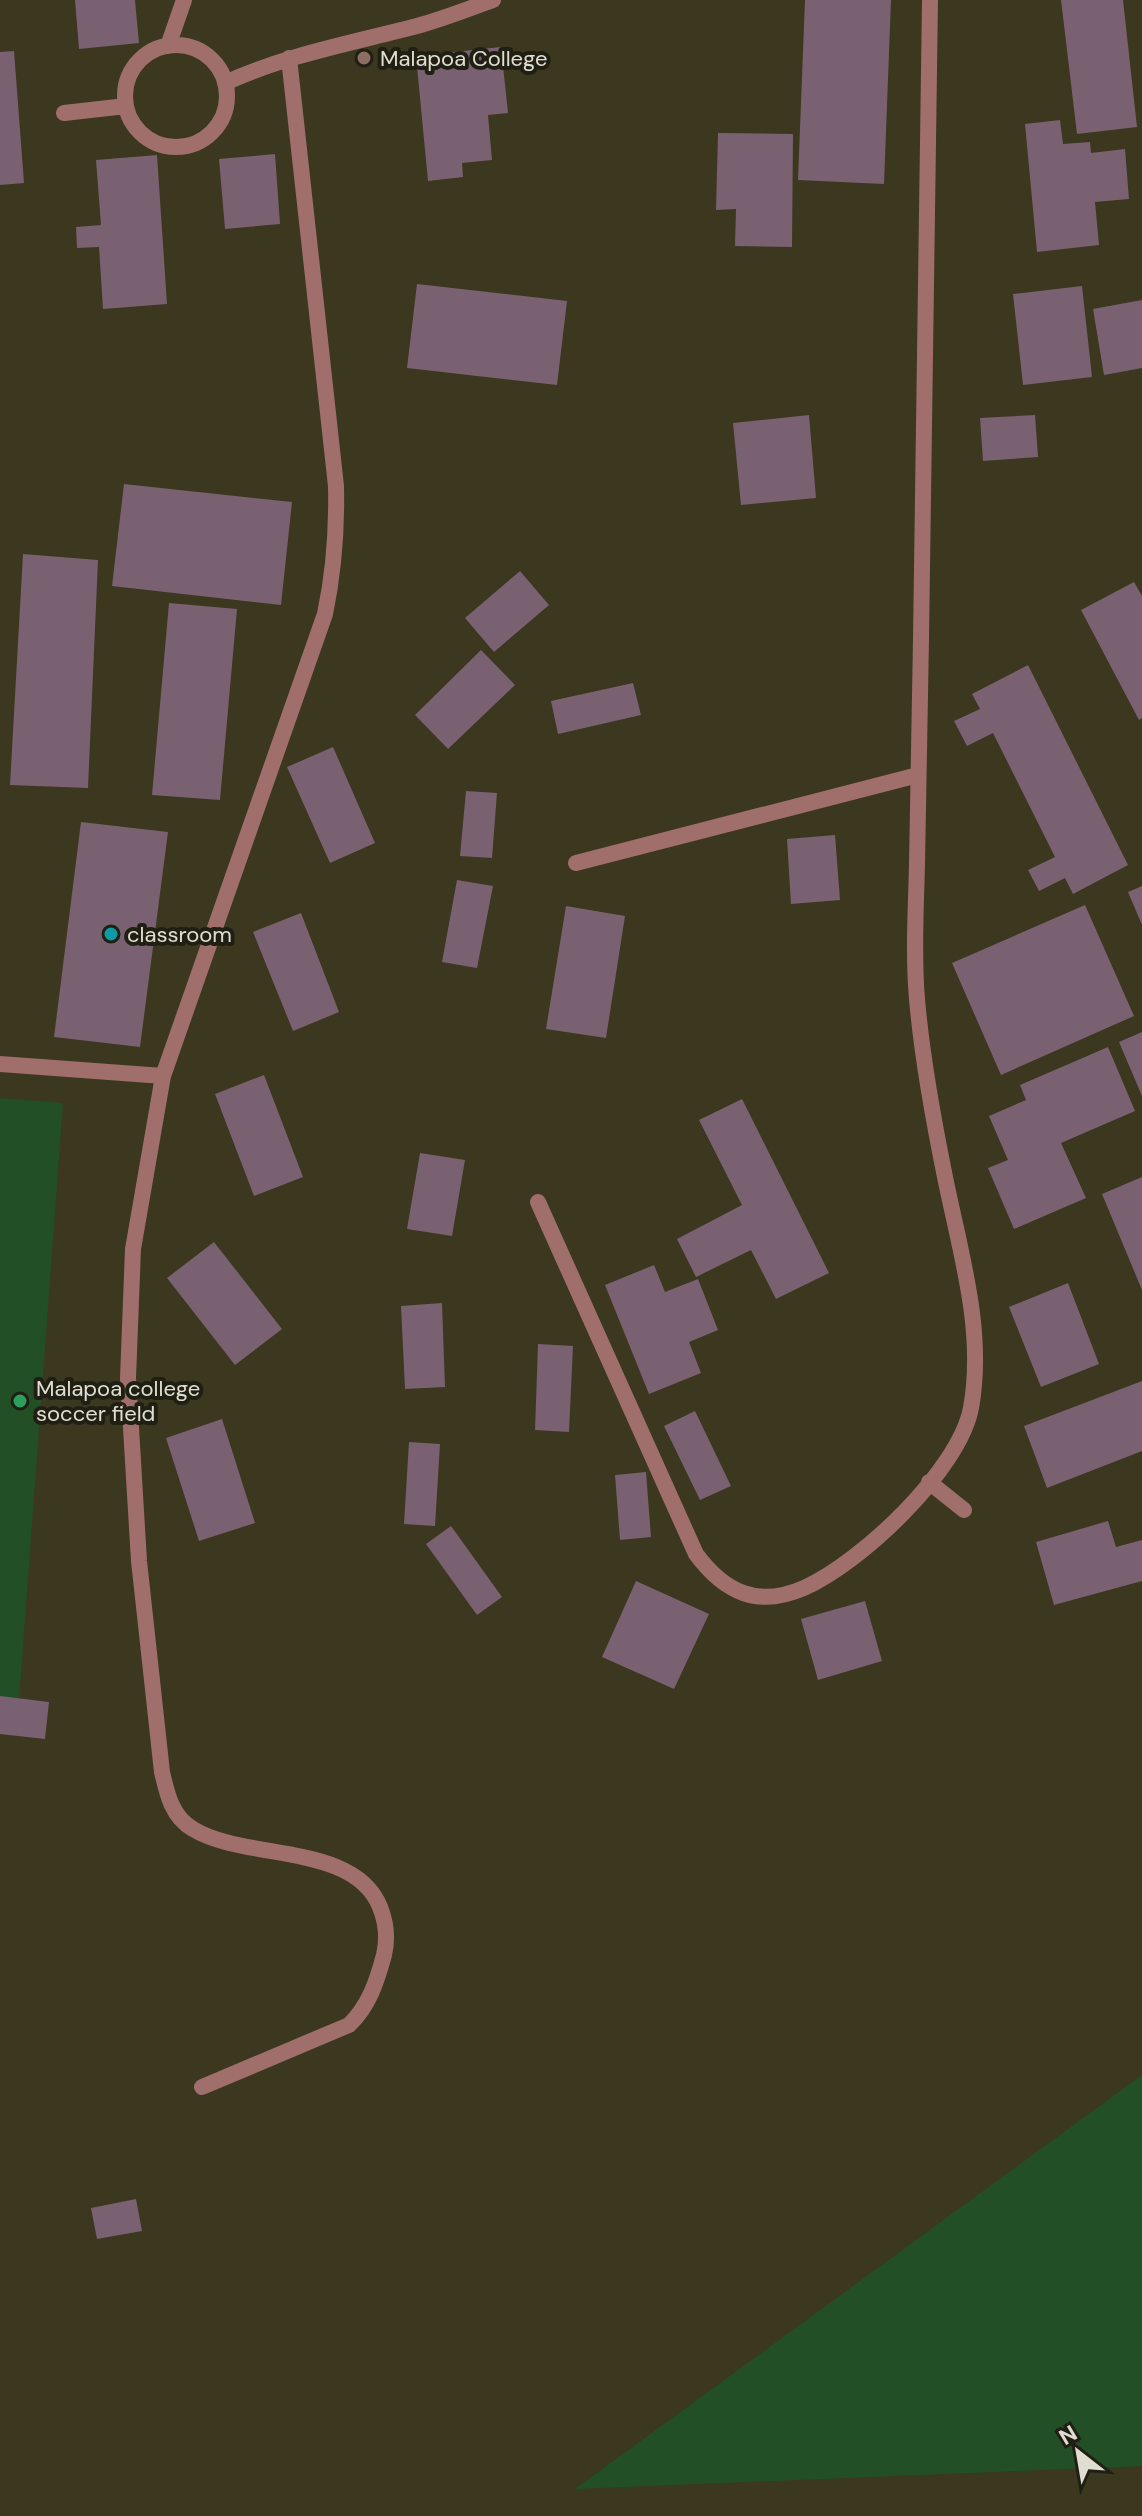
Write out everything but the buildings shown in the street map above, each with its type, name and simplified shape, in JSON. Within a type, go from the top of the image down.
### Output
[{"type":"street","points":[[168,46],[184,0]]},
{"type":"street","points":[[225,83],[289,58],[421,25],[493,0]]},
{"type":"street","points":[[538,1202],[696,1554],[712,1575],[736,1591],[762,1598],[791,1594],[824,1579],[885,1531],[952,1455],[963,1435],[971,1409],[975,1377],[974,1338],[968,1281],[927,1078],[917,996],[918,775],[929,275],[930,0]]},
{"type":"street","points":[[168,46],[182,46],[204,53],[221,70],[225,83],[226,110],[220,122],[212,133],[188,146],[174,148],[148,140],[130,120],[126,106],[128,80],[134,67],[144,57],[168,46]]},
{"type":"street","points":[[202,2087],[349,2025],[367,2002],[387,1945],[385,1921],[377,1901],[357,1878],[333,1865],[211,1839],[189,1827],[167,1797],[139,1561],[128,1378],[133,1249],[163,1076],[325,614],[331,584],[337,518],[336,486],[289,58]]},
{"type":"street","points":[[64,113],[126,106]]},
{"type":"street","points":[[576,863],[918,775]]},
{"type":"street","points":[[0,1064],[163,1076]]},
{"type":"street","points":[[929,1482],[964,1510]]},
{"type":"green space","name":"Malapoa college soccer field","points":[[0,1098],[63,1103],[19,1701],[0,1700]]},
{"type":"green space","points":[[1142,2075],[1142,2466],[575,2489]]},
{"type":"place","name":"Malapoa College","points":[[364,58]]},
{"type":"place","name":"classroom","points":[[111,934]]},
{"type":"place","name":"Malapoa college soccer field","points":[[20,1401]]}]
